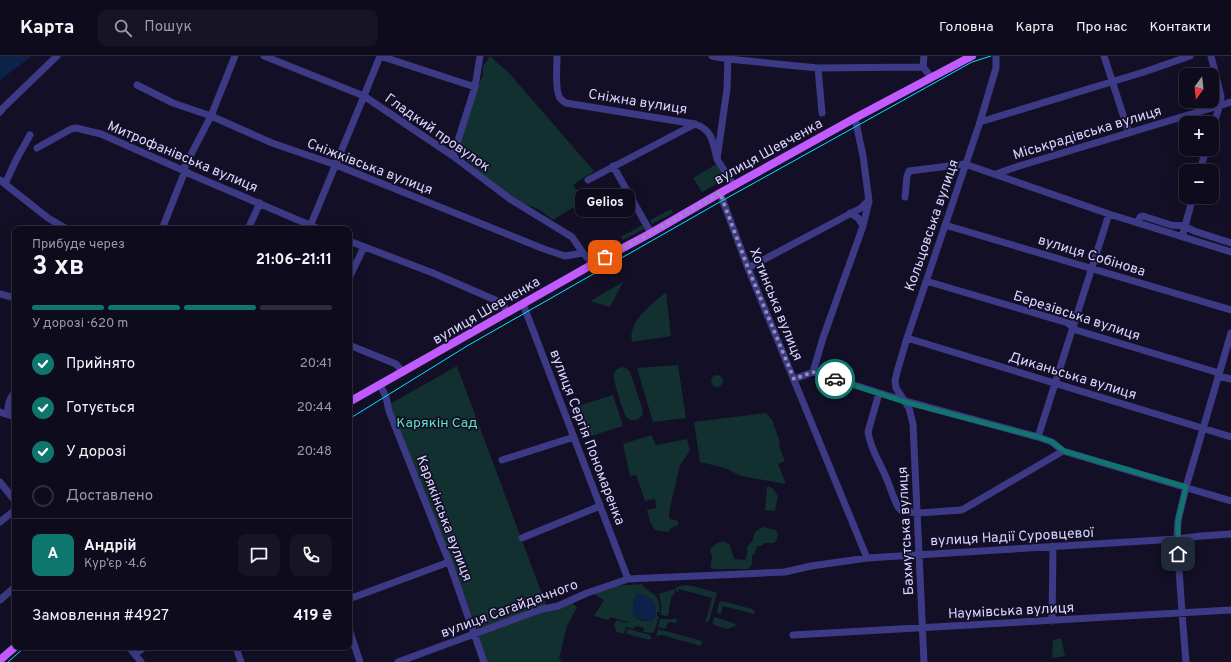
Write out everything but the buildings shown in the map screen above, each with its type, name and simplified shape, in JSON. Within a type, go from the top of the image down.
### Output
[{"type":"main road","name":"вулиця Шевченка","points":[[352,400],[855,118],[972,56]]},
{"type":"main road","points":[[0,660],[12,650]]},
{"type":"street","points":[[0,112],[57,56]]},
{"type":"street","points":[[163,226],[183,176],[185,166],[211,116],[235,56]]},
{"type":"street","name":"Гладкий провулок","points":[[264,56],[364,96],[453,156],[510,199],[572,237],[583,253]]},
{"type":"street","points":[[309,226],[364,96],[378,56],[475,87]]},
{"type":"street","points":[[453,156],[475,87],[480,56]]},
{"type":"street","name":"Сніжна вулиця","points":[[557,56],[558,92],[560,99],[566,103],[695,124],[703,127],[710,134]]},
{"type":"street","points":[[712,56],[818,68],[924,67]]},
{"type":"street","points":[[924,56],[924,67],[931,77]]},
{"type":"street","name":"Кольцовська вулиця","points":[[905,402],[897,392],[895,381],[897,372],[907,338],[980,122],[996,68],[996,56]]},
{"type":"street","points":[[1104,56],[1129,133]]},
{"type":"street","points":[[980,122],[1144,72],[1190,56]]},
{"type":"street","points":[[1211,56],[1221,96],[1220,105],[1216,116]]},
{"type":"street","points":[[717,159],[726,89],[728,57]]},
{"type":"street","points":[[818,68],[822,113]]},
{"type":"street","name":"Сніжківська вулиця","points":[[137,85],[174,103],[211,116],[272,143],[336,165],[544,250],[565,256],[583,253]]},
{"type":"street","name":"Міськрадівська вулиця","points":[[996,174],[1231,102]]},
{"type":"street","points":[[813,372],[823,338],[863,226],[869,201],[863,156],[855,118]]},
{"type":"street","points":[[682,131],[684,126],[683,122]]},
{"type":"street","points":[[588,180],[695,124]]},
{"type":"street","name":"Митрофанівська вулиця","points":[[37,148],[67,131],[76,128],[101,134],[260,203],[307,226]]},
{"type":"street","points":[[721,130],[710,134],[717,159],[734,186]]},
{"type":"street","points":[[30,136],[3,182],[48,218],[63,226]]},
{"type":"street","points":[[905,197],[908,172],[965,164],[1109,214],[1231,252]]},
{"type":"street","points":[[613,166],[651,233]]},
{"type":"street","points":[[1016,167],[1013,172],[1016,182]]},
{"type":"street","name":"Хотинська вулиця","points":[[720,193],[748,268],[867,558]]},
{"type":"street","points":[[748,268],[861,208],[869,201]]},
{"type":"street","points":[[249,226],[260,203]]},
{"type":"street","points":[[1182,237],[1191,204]]},
{"type":"street","points":[[850,213],[858,218],[863,226]]},
{"type":"street","points":[[1038,437],[1109,214]]},
{"type":"street","points":[[1138,223],[1140,217],[1144,216],[1171,225],[1185,226],[1194,231],[1231,243]]},
{"type":"street","name":"вулиця Собінова","points":[[945,225],[1231,310]]},
{"type":"street","points":[[352,242],[433,273],[488,297],[502,304],[508,313]]},
{"type":"street","points":[[352,272],[364,247]]},
{"type":"street","points":[[583,253],[593,264]]},
{"type":"street","name":"Березівська вулиця","points":[[926,281],[1068,323],[1076,330],[1231,379]]},
{"type":"street","points":[[0,294],[12,297]]},
{"type":"street","name":"вулиця Сергія Пономаренка","points":[[523,304],[628,579]]},
{"type":"street","points":[[1186,662],[1177,539],[1178,521],[1186,487],[1231,333]]},
{"type":"street","name":"Диканьська вулиця","points":[[907,338],[1231,437]]},
{"type":"street","points":[[352,346],[396,364],[403,372]]},
{"type":"street","points":[[794,379],[813,372],[905,402],[1038,437],[1052,442],[1064,451],[1231,500]]},
{"type":"street","name":"Карякінська вулиця","points":[[380,385],[386,397],[389,411],[449,562],[484,662]]},
{"type":"street","points":[[879,393],[868,432],[868,439],[898,508],[902,511],[918,513],[962,510],[1064,451]]},
{"type":"street","points":[[12,396],[7,408],[12,416]]},
{"type":"street","name":"Бахмутська вулиця","points":[[905,402],[912,415],[920,554],[924,662]]},
{"type":"street","points":[[0,412],[12,416]]},
{"type":"street","points":[[502,460],[574,437]]},
{"type":"street","points":[[0,482],[12,497]]},
{"type":"street","points":[[522,538],[600,506]]},
{"type":"street","points":[[0,522],[12,512]]},
{"type":"street","name":"вулиця Надії Суровцевої","points":[[628,579],[785,572],[810,566],[867,558],[1177,539],[1231,534]]},
{"type":"street","points":[[1052,621],[1053,546]]},
{"type":"street","points":[[352,598],[449,562]]},
{"type":"street","name":"вулиця Сагайдачного","points":[[398,662],[542,608],[558,606],[587,593],[628,579]]},
{"type":"street","points":[[0,600],[12,590]]},
{"type":"street","name":"Наумівська вулиця","points":[[793,636],[1231,610]]},
{"type":"street","points":[[352,638],[360,662]]},
{"type":"street","points":[[132,650],[141,662]]},
{"type":"street","points":[[135,654],[141,650]]},
{"type":"street","points":[[237,650],[241,662]]},
{"type":"green space","points":[[490,56],[509,73],[594,171],[573,185],[585,200],[553,220],[538,209],[515,200],[493,184],[457,152],[470,106],[483,75],[483,66]]},
{"type":"green space","points":[[718,163],[727,178],[702,192],[693,178]]},
{"type":"green space","points":[[671,209],[673,213],[652,224],[650,220]]},
{"type":"green space","points":[[642,225],[644,229],[623,240],[621,237]]},
{"type":"green space","points":[[623,282],[610,307],[590,301]]},
{"type":"green space","points":[[666,292],[671,336],[632,342],[631,335],[637,320],[648,307]]},
{"type":"green space","points":[[678,365],[686,418],[653,422],[637,368]]},
{"type":"green space","name":"Карякін Сад","points":[[457,366],[546,605],[478,630],[388,405]]},
{"type":"green space","points":[[621,367],[626,368],[630,372],[643,410],[642,416],[637,420],[631,420],[626,417],[618,395],[614,374],[616,370]]},
{"type":"green space","points":[[715,375],[719,375],[723,381],[719,387],[715,387],[711,383],[711,379]]},
{"type":"green space","points":[[613,395],[623,426],[588,437],[578,406]]},
{"type":"green space","points":[[766,413],[772,420],[780,442],[779,446],[785,461],[778,464],[786,484],[741,476],[725,468],[700,462],[694,422]]},
{"type":"green space","points":[[651,435],[656,445],[687,439],[690,451],[680,465],[670,508],[670,519],[678,521],[678,525],[671,528],[668,532],[655,530],[650,522],[647,510],[656,508],[655,499],[645,501],[636,475],[630,476],[623,444]]},
{"type":"green space","points":[[769,486],[778,496],[775,511],[765,510],[767,488]]},
{"type":"green space","points":[[763,527],[776,530],[778,534],[777,538],[774,543],[765,543],[761,546],[757,546],[755,553],[752,555],[752,564],[749,569],[711,568],[712,557],[710,549],[717,543],[723,541],[730,545],[734,559],[745,560],[747,556],[747,548],[753,540],[754,534]]},
{"type":"green space","points":[[642,584],[657,597],[660,612],[657,612],[657,616],[659,617],[654,632],[643,632],[644,628],[635,626],[634,629],[626,626],[624,634],[617,632],[614,626],[616,620],[627,622],[611,617],[608,620],[594,616],[604,600],[594,594],[615,586]],"holes":[[[634,599],[649,621],[643,621],[636,618],[633,609]]]},
{"type":"green space","points":[[685,585],[717,593],[709,621],[705,623],[712,598],[679,589],[677,592],[675,588]]},
{"type":"green space","points":[[674,589],[674,596],[672,595],[669,613],[667,616],[661,615],[659,594]]},
{"type":"green space","points":[[569,601],[577,607],[567,626],[559,659],[561,662],[485,662],[478,635]]},
{"type":"green space","points":[[722,601],[752,609],[755,612],[754,614],[723,606],[721,614],[717,613],[719,603]]},
{"type":"green space","points":[[714,617],[736,624],[728,629],[714,625]]},
{"type":"green space","points":[[660,619],[677,619],[676,623],[668,622],[666,629],[658,627]]},
{"type":"green space","points":[[629,629],[650,635],[652,638],[649,640],[627,634],[626,631]]},
{"type":"green space","points":[[658,629],[702,641],[701,646],[662,635],[656,636]]},
{"type":"green space","points":[[1061,638],[1065,656],[1052,658],[1053,640]]},
{"type":"water","points":[[0,56],[32,56],[0,80]]},
{"type":"water","points":[[637,594],[647,596],[654,603],[656,612],[652,622],[639,619],[632,613],[635,596]]},
{"type":"tram line","points":[[352,417],[467,346],[718,203],[972,62],[991,56]]},
{"type":"tram line","points":[[8,662],[22,650]]},
{"type":"way so far","points":[[605,257],[651,233],[720,193],[748,268],[794,379],[813,372],[835,379]]},
{"type":"place","name":"Gelios","points":[[605,257]]},
{"type":"route","points":[[835,379],[905,402],[1038,437],[1052,442],[1064,451],[1186,487],[1178,521],[1178,554]]}]
